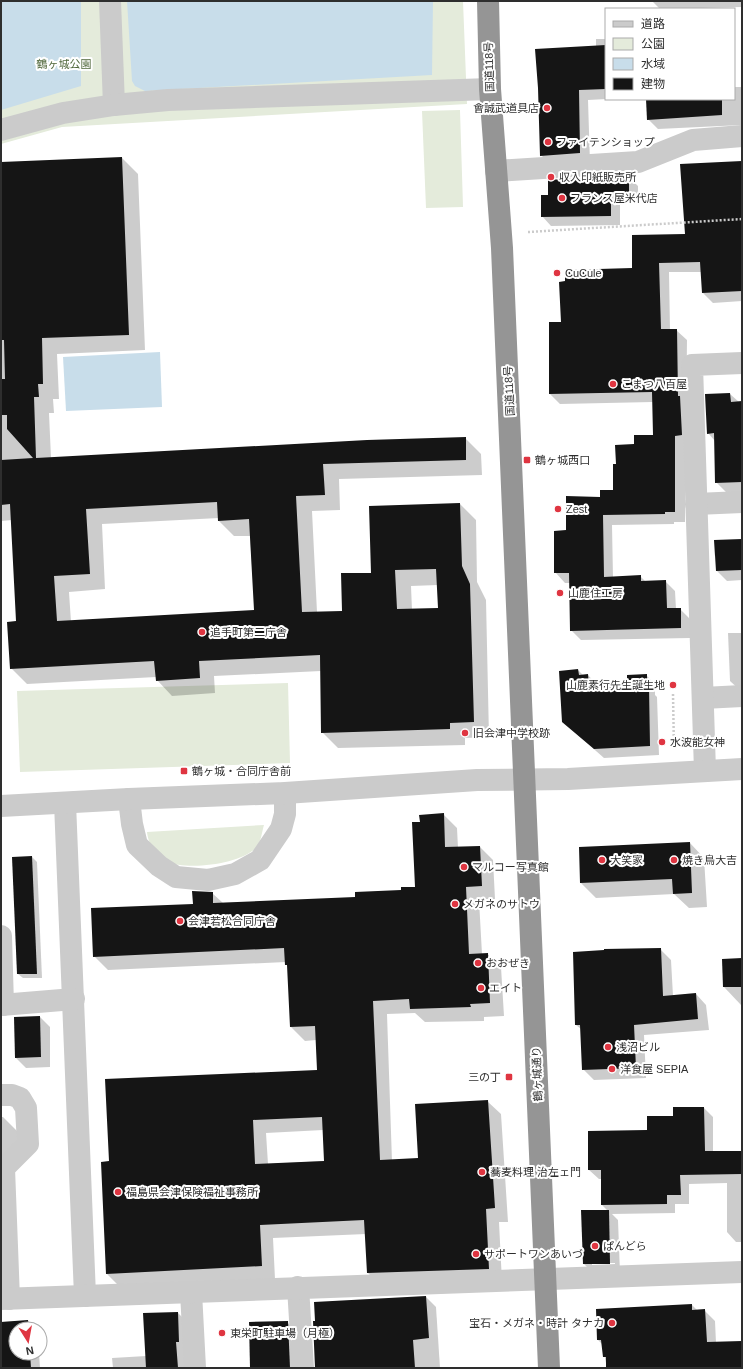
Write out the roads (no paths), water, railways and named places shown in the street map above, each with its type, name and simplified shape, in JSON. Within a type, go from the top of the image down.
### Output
[{"type":"highway","name":"国道118号","points":[[488,1],[490,89],[503,255],[526,781]]},
{"type":"highway","name":"鶴ヶ城通り","points":[[526,781],[549,1368]]},
{"type":"street","points":[[110,1],[114,105]]},
{"type":"street","points":[[1,130],[62,114],[114,105],[168,100],[470,91],[490,89]]},
{"type":"street","points":[[496,171],[638,162],[693,140],[742,136]]},
{"type":"street","points":[[705,771],[692,365],[742,363]]},
{"type":"street","points":[[696,504],[742,502]]},
{"type":"street","points":[[703,698],[742,696]]},
{"type":"street","points":[[1,806],[284,793],[477,780],[526,781],[742,770]]},
{"type":"street","points":[[129,799],[132,824],[137,845],[159,866],[176,877],[208,880],[235,874],[260,860],[281,829],[285,814],[284,793]]},
{"type":"street","points":[[65,803],[85,1296]]},
{"type":"street","points":[[1,936],[2,1005],[74,999]]},
{"type":"street","points":[[1,1095],[12,1095],[20,1098],[26,1108],[28,1144],[4,1168],[5,1299],[298,1287],[545,1281],[742,1272]]},
{"type":"street","points":[[298,1287],[303,1368]]},
{"type":"street","points":[[191,1292],[195,1368]]},
{"type":"water","points":[[1,1],[81,1],[81,86],[1,110]]},
{"type":"water","points":[[127,1],[433,1],[432,75],[145,91],[135,86],[132,81]]},
{"type":"water","points":[[160,352],[162,407],[66,411],[63,357]]},
{"type":"place","name":"會誠武道具店","points":[[547,108]]},
{"type":"place","name":"ファイテンショップ","points":[[548,142]]},
{"type":"place","name":"収入印紙販売所","points":[[551,177]]},
{"type":"place","name":"フランス屋米代店","points":[[562,198]]},
{"type":"place","name":"CuCule","points":[[557,273]]},
{"type":"place","name":"こまつ八百屋","points":[[613,384]]},
{"type":"place","name":"鶴ヶ城西口","points":[[527,460]]},
{"type":"place","name":"Zest","points":[[558,509]]},
{"type":"place","name":"山鹿住工房","points":[[560,593]]},
{"type":"place","name":"追手町第二庁舎","points":[[202,632]]},
{"type":"place","name":"山鹿素行先生誕生地","points":[[673,685]]},
{"type":"place","name":"旧会津中学校跡","points":[[465,733]]},
{"type":"place","name":"水波能女神","points":[[662,742]]},
{"type":"place","name":"鶴ヶ城・合同庁舎前","points":[[184,771]]},
{"type":"place","name":"大笑家","points":[[602,860]]},
{"type":"place","name":"焼き鳥大吉","points":[[674,860]]},
{"type":"place","name":"マルコー写真館","points":[[464,867]]},
{"type":"place","name":"メガネのサトウ","points":[[455,904]]},
{"type":"place","name":"会津若松合同庁舎","points":[[180,921]]},
{"type":"place","name":"おおぜき","points":[[478,963]]},
{"type":"place","name":"エイト","points":[[481,988]]},
{"type":"place","name":"浅沼ビル","points":[[608,1047]]},
{"type":"place","name":"洋食屋 SEPIA","points":[[612,1069]]},
{"type":"place","name":"三の丁","points":[[509,1077]]},
{"type":"place","name":"蕎麦料理 治左ェ門","points":[[482,1172]]},
{"type":"place","name":"福島県会津保険福祉事務所","points":[[118,1192]]},
{"type":"place","name":"ぱんどら","points":[[595,1246]]},
{"type":"place","name":"サポートワンあいづ","points":[[476,1254]]},
{"type":"place","name":"宝石・メガネ・時計 タナカ","points":[[612,1323]]},
{"type":"place","name":"東栄町駐車場（月極）","points":[[222,1333]]},
{"type":"park label","name":"鶴ヶ城公園","points":[[64,64]]}]
